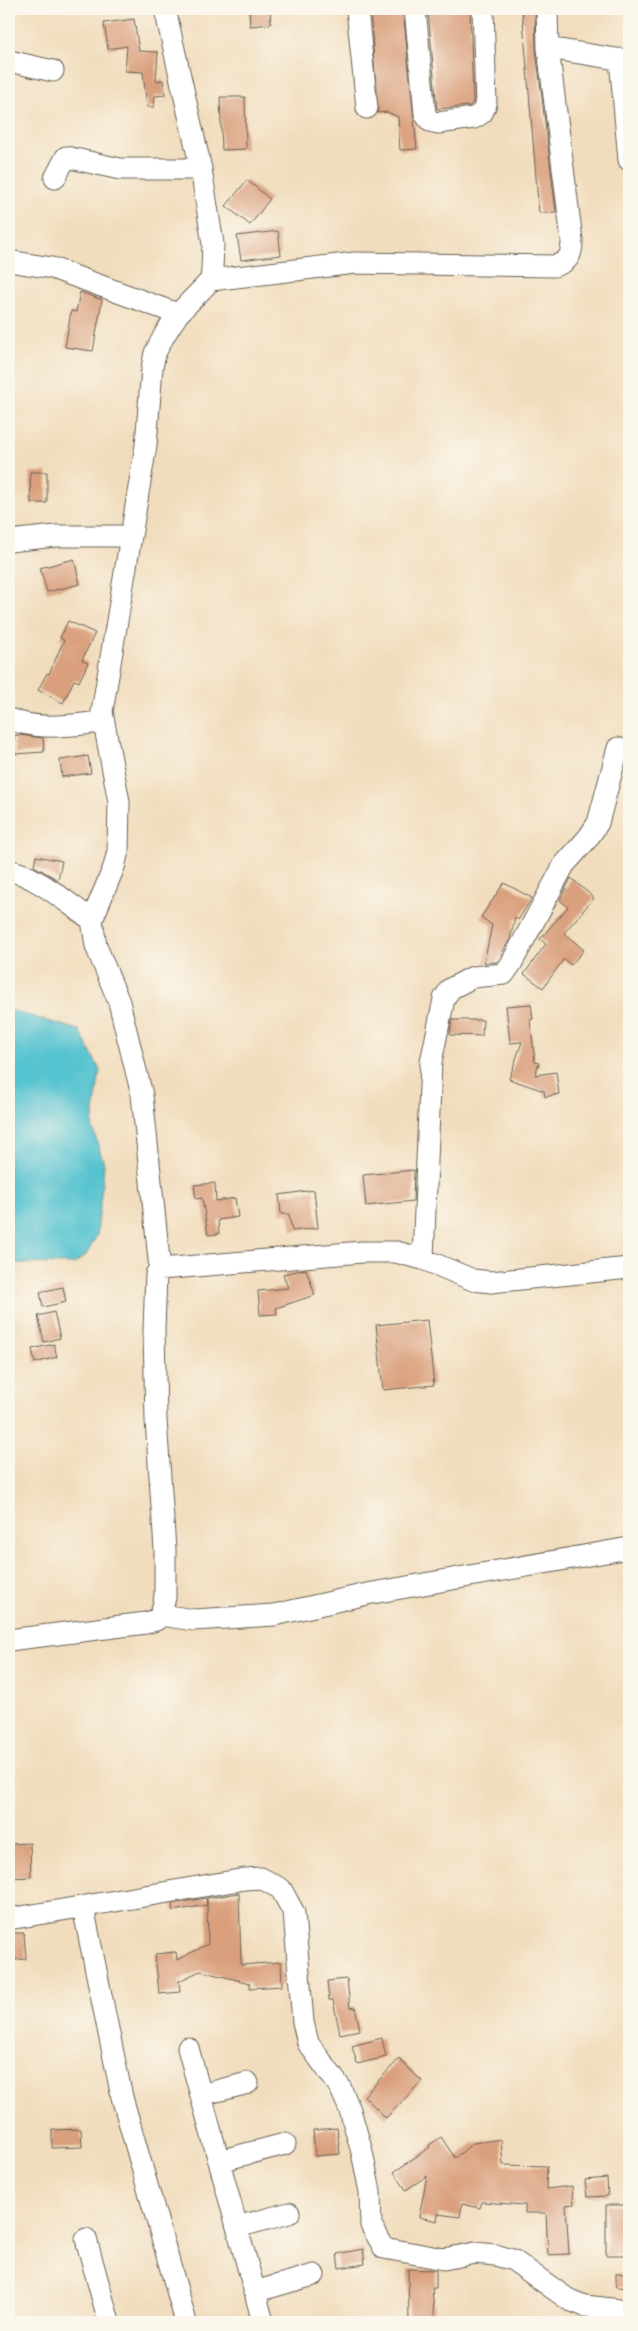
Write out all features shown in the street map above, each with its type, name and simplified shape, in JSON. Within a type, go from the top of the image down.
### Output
[{"type":"street","points":[[165,9],[201,169],[212,244],[211,280]]},
{"type":"street","points":[[357,9],[367,108]]},
{"type":"street","points":[[415,9],[425,114],[430,120],[438,123],[474,118],[482,112],[486,104],[483,9]]},
{"type":"street","points":[[9,1640],[146,1623],[156,1620],[161,1615],[165,1597],[165,1549],[156,1420],[154,1330],[156,1274],[160,1269],[142,1095],[119,1002],[96,946],[92,920],[114,867],[120,831],[119,802],[102,722],[102,712],[146,445],[152,368],[155,353],[178,314],[211,280],[355,263],[554,266],[564,264],[570,258],[572,240],[548,48],[547,9]]},
{"type":"street","points":[[548,48],[625,60],[629,160]]},
{"type":"street","points":[[9,61],[53,71]]},
{"type":"street","points":[[55,178],[66,157],[120,169],[201,169]]},
{"type":"street","points":[[9,261],[52,268],[178,314]]},
{"type":"street","points":[[9,541],[56,536],[130,536]]},
{"type":"street","points":[[9,720],[26,726],[43,727],[102,722]]},
{"type":"street","points":[[423,1259],[432,1062],[444,1000],[450,989],[473,977],[504,974],[511,964],[564,865],[588,838],[598,823],[618,748]]},
{"type":"street","points":[[9,871],[22,874],[39,884],[92,920]]},
{"type":"street","points":[[160,1269],[362,1252],[396,1252],[423,1259],[473,1280],[491,1282],[629,1268]]},
{"type":"street","points":[[161,1615],[194,1620],[274,1615],[367,1594],[629,1548]]},
{"type":"street","points":[[9,1919],[245,1879],[261,1878],[281,1889],[294,1913],[303,2022],[308,2043],[340,2087],[350,2110],[362,2152],[370,2192],[371,2225],[384,2248],[405,2254],[444,2259],[475,2253],[495,2255],[513,2260],[569,2300],[585,2306],[629,2310]]},
{"type":"street","points":[[83,1907],[122,2096],[186,2322]]},
{"type":"street","points":[[188,2048],[263,2322]]},
{"type":"street","points":[[201,2095],[248,2083]]},
{"type":"street","points":[[219,2161],[285,2144]]},
{"type":"street","points":[[237,2227],[288,2213]]},
{"type":"street","points":[[86,2239],[109,2322]]},
{"type":"street","points":[[254,2292],[314,2276]]},
{"type":"water","points":[[9,1010],[79,1030],[100,1070],[92,1126],[104,1164],[97,1235],[86,1255],[74,1264],[9,1263]]},
{"type":"building","points":[[249,9],[270,9],[271,24],[250,26]]},
{"type":"building","points":[[370,9],[403,9],[417,149],[400,150],[398,117],[387,112],[378,113]]},
{"type":"building","points":[[428,9],[470,9],[473,102],[470,106],[437,109]]},
{"type":"building","points":[[522,9],[535,9],[536,49],[556,212],[539,213]]},
{"type":"building","points":[[134,19],[139,51],[158,52],[156,81],[163,80],[165,95],[155,96],[154,107],[147,107],[143,72],[125,71],[127,46],[108,49],[104,23]]},
{"type":"building","points":[[220,97],[245,97],[246,149],[222,150]]},
{"type":"building","points":[[247,180],[270,199],[250,225],[226,206]]},
{"type":"building","points":[[278,231],[281,255],[241,260],[237,236]]},
{"type":"building","points":[[80,292],[102,300],[93,351],[65,347],[71,311],[76,312]]},
{"type":"building","points":[[30,472],[47,472],[47,503],[31,503]]},
{"type":"building","points":[[74,559],[80,584],[47,592],[40,568]]},
{"type":"building","points":[[68,621],[95,633],[82,660],[88,663],[79,682],[74,680],[63,703],[38,690],[47,673],[49,674],[64,640],[60,638]]},
{"type":"building","points":[[14,736],[43,738],[44,752],[15,754]]},
{"type":"building","points":[[88,756],[91,773],[62,777],[60,760]]},
{"type":"building","points":[[36,856],[62,861],[58,880],[34,866]]},
{"type":"building","points":[[571,878],[594,898],[564,933],[584,950],[571,965],[564,959],[543,988],[524,974],[546,944],[540,939],[568,907],[560,900]]},
{"type":"building","points":[[504,883],[532,898],[518,920],[515,917],[510,939],[497,962],[484,963],[492,925],[481,917]]},
{"type":"building","points":[[531,1004],[533,1019],[530,1020],[535,1062],[539,1063],[535,1075],[556,1072],[559,1094],[545,1097],[544,1091],[509,1079],[522,1042],[510,1043],[506,1006]]},
{"type":"building","points":[[452,1020],[483,1020],[482,1036],[450,1035]]},
{"type":"building","points":[[414,1170],[413,1201],[366,1206],[363,1175]]},
{"type":"building","points":[[215,1183],[216,1201],[235,1198],[238,1217],[218,1220],[219,1234],[208,1235],[202,1198],[196,1199],[194,1185]]},
{"type":"building","points":[[314,1190],[318,1228],[292,1231],[289,1214],[281,1214],[279,1195]]},
{"type":"building","points":[[306,1269],[315,1295],[276,1308],[277,1314],[260,1315],[258,1291],[288,1288],[283,1274]]},
{"type":"building","points":[[63,1287],[66,1302],[43,1307],[40,1292]]},
{"type":"building","points":[[54,1312],[60,1338],[44,1342],[38,1316]]},
{"type":"building","points":[[427,1320],[434,1385],[383,1390],[376,1325]]},
{"type":"building","points":[[54,1344],[57,1357],[35,1363],[32,1349]]},
{"type":"building","points":[[30,1843],[31,1877],[10,1878],[9,1844]]},
{"type":"building","points":[[239,1893],[241,1965],[281,1962],[282,1986],[250,1988],[250,1983],[200,1971],[179,1981],[180,1992],[159,1994],[155,1954],[176,1952],[177,1960],[208,1944],[207,1898]]},
{"type":"building","points":[[206,1898],[207,1905],[173,1911],[172,1904]]},
{"type":"building","points":[[9,1933],[24,1933],[26,1959],[9,1960]]},
{"type":"building","points":[[347,1979],[350,2008],[355,2007],[360,2030],[340,2034],[333,2000],[329,2000],[327,1981]]},
{"type":"building","points":[[382,2038],[386,2057],[357,2064],[352,2046]]},
{"type":"building","points":[[399,2059],[422,2081],[386,2118],[364,2096]]},
{"type":"building","points":[[337,2128],[340,2154],[315,2156],[313,2130]]},
{"type":"building","points":[[81,2129],[82,2147],[52,2148],[52,2130]]},
{"type":"building","points":[[441,2137],[455,2158],[473,2143],[501,2139],[503,2165],[547,2166],[546,2189],[572,2186],[574,2204],[566,2205],[569,2254],[548,2255],[546,2213],[525,2213],[525,2205],[482,2202],[480,2208],[462,2204],[460,2217],[438,2214],[437,2221],[419,2217],[427,2176],[406,2190],[394,2172]]},
{"type":"building","points":[[607,2178],[608,2196],[587,2197],[585,2180]]},
{"type":"building","points":[[606,2205],[629,2205],[628,2255],[606,2255]]},
{"type":"building","points":[[363,2249],[365,2264],[339,2268],[337,2254]]},
{"type":"building","points":[[408,2269],[436,2270],[436,2288],[432,2288],[435,2322],[409,2322]]},
{"type":"building","points":[[616,2273],[629,2273],[629,2288],[616,2287]]}]
